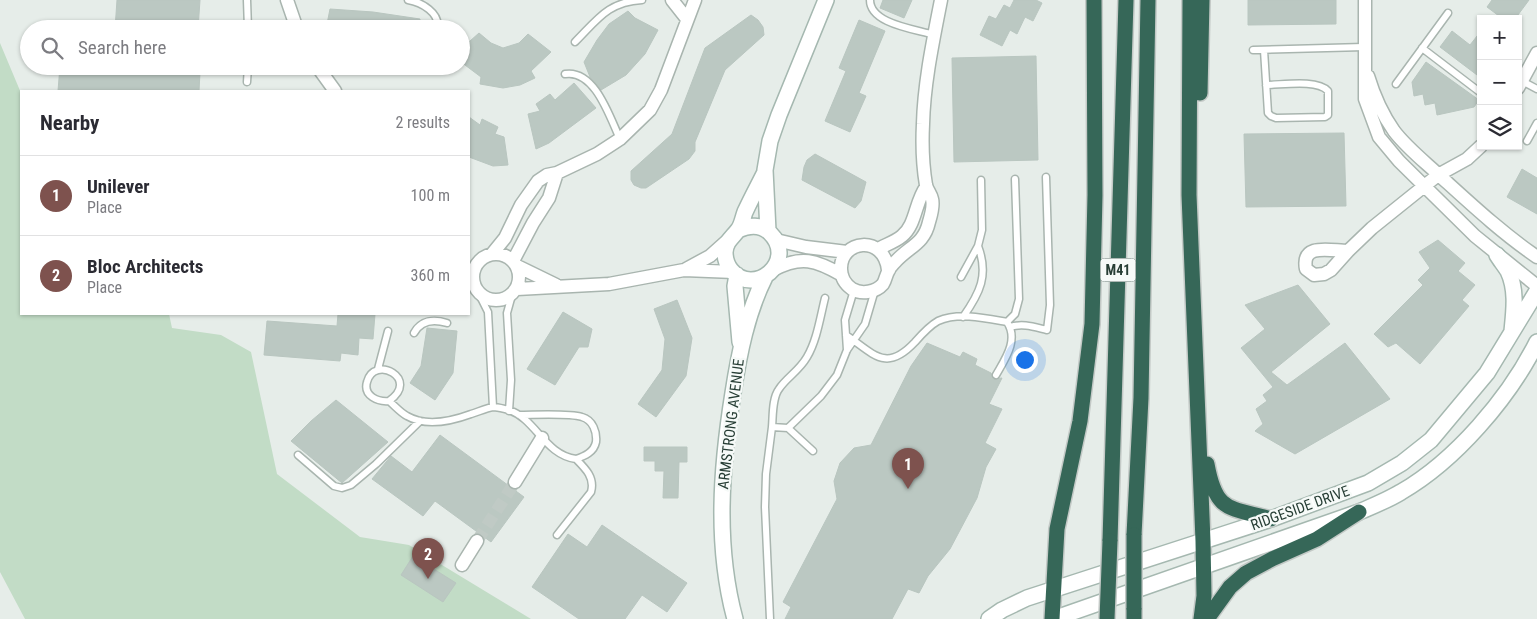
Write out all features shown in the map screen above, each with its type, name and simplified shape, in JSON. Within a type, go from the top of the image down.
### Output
[{"type":"highway","points":[[1053,619],[1057,529],[1080,421],[1092,324],[1095,195],[1094,0]]},
{"type":"highway","name":"M41","points":[[1107,619],[1126,0]]},
{"type":"highway","name":"M41","points":[[1134,614],[1134,535],[1141,389],[1148,0]]},
{"type":"highway","points":[[1190,0],[1189,195],[1191,288],[1203,541],[1204,596],[1201,619]]},
{"type":"highway","points":[[1189,195],[1199,113],[1202,0]]},
{"type":"highway","points":[[1199,428],[1210,482],[1220,501],[1232,510],[1271,520]]},
{"type":"highway","points":[[1208,619],[1230,587],[1246,573],[1317,539],[1359,512]]},
{"type":"street","points":[[287,0],[293,20]]},
{"type":"street","points":[[672,0],[687,19]]},
{"type":"street","points":[[515,264],[520,274],[520,282],[514,292],[504,299],[495,301],[486,298],[474,286],[474,270],[509,231],[520,206],[538,181],[597,154],[620,139],[650,110],[666,80],[695,0]]},
{"type":"street","points":[[769,273],[779,255],[772,236],[765,170],[770,141],[779,114],[826,0]]},
{"type":"street","points":[[888,270],[898,259],[919,243],[928,228],[932,200],[926,188],[923,124],[934,35],[941,0]]},
{"type":"street","points":[[1364,0],[1365,99],[1379,137],[1423,186],[1475,236],[1537,286]]},
{"type":"street","points":[[1522,80],[1537,53]]},
{"type":"street","points":[[1364,67],[1374,95],[1395,132],[1410,149],[1490,223],[1537,257]]},
{"type":"street","points":[[323,75],[334,90]]},
{"type":"street","points":[[1348,251],[1372,228],[1389,216],[1423,186],[1438,175],[1467,159],[1477,150]]},
{"type":"street","points":[[735,274],[726,260],[725,253],[765,170]]},
{"type":"street","points":[[515,264],[533,223],[549,198],[558,173]]},
{"type":"street","points":[[878,249],[905,233],[913,218],[918,199],[926,188]]},
{"type":"street","points":[[1475,236],[1490,223]]},
{"type":"street","points":[[684,270],[710,256],[745,227],[753,226],[772,236],[806,247],[847,252]]},
{"type":"street","points":[[862,245],[878,249],[884,254],[888,270],[882,285],[875,290],[867,292],[854,290],[846,283],[841,267],[847,252],[862,245]]},
{"type":"street","points":[[470,256],[500,254],[507,256],[515,264],[561,287]]},
{"type":"street","points":[[1497,255],[1508,271],[1513,288],[1512,334]]},
{"type":"street","points":[[514,292],[609,284],[684,270],[735,274],[749,280],[757,279],[788,262],[823,264],[842,275]]},
{"type":"street","name":"ARMSTRONG AVENUE","points":[[735,619],[723,550],[722,472],[740,349],[760,287],[769,273]]},
{"type":"street","name":"ARMSTRONG AVENUE","points":[[735,274],[740,349]]},
{"type":"street","name":"RIDGESIDE DRIVE","points":[[989,619],[1002,610],[1027,598],[1271,520],[1368,483],[1402,463],[1431,440],[1488,373],[1537,291]]},
{"type":"street","name":"RIDGESIDE DRIVE","points":[[1053,619],[1359,512],[1400,493],[1442,464],[1475,430],[1507,391],[1537,342]]},
{"type":"street","points":[[515,482],[542,438]]},
{"type":"street","points":[[462,565],[477,541]]},
{"type":"lane","points":[[247,0],[248,20]]},
{"type":"lane","points":[[408,0],[417,1],[424,5],[437,20]]},
{"type":"lane","points":[[574,42],[611,8],[621,3],[642,0]]},
{"type":"lane","points":[[870,0],[871,9],[882,20],[934,35]]},
{"type":"lane","points":[[1396,84],[1448,13]]},
{"type":"lane","points":[[1253,50],[1364,47]]},
{"type":"lane","points":[[1422,48],[1477,90]]},
{"type":"lane","points":[[1264,50],[1266,85],[1268,113],[1276,118],[1325,117],[1328,115],[1328,91],[1323,86],[1313,84],[1266,85]]},
{"type":"lane","points":[[565,74],[579,75],[588,82],[603,102],[620,139]]},
{"type":"lane","points":[[247,75],[247,82]]},
{"type":"lane","points":[[1522,85],[1537,89]]},
{"type":"lane","points":[[1527,141],[1537,122]]},
{"type":"lane","points":[[846,335],[878,357],[892,359],[903,353],[931,325],[939,321],[963,317],[1009,325],[1026,325],[1047,330],[1050,305],[1046,177]]},
{"type":"lane","points":[[996,375],[1008,354],[1011,343],[1009,325],[1015,314],[1019,299],[1015,179]]},
{"type":"lane","points":[[961,277],[978,246],[982,230],[981,180]]},
{"type":"lane","points":[[963,317],[975,301],[984,271],[978,246]]},
{"type":"lane","points":[[474,286],[488,312],[493,407]]},
{"type":"lane","points":[[847,350],[845,320],[854,290]]},
{"type":"lane","points":[[788,428],[830,386],[837,375],[847,350],[866,324],[875,290]]},
{"type":"lane","points":[[509,410],[511,380],[507,313],[514,292]]},
{"type":"lane","points":[[770,619],[765,507],[766,474],[775,397],[778,389],[796,373],[806,359],[812,347],[825,298]]},
{"type":"lane","points":[[414,333],[417,327],[427,321],[436,320],[447,323]]},
{"type":"lane","points":[[378,370],[388,330]]},
{"type":"lane","points":[[387,369],[395,374],[400,381],[400,389],[396,396],[389,401],[380,402],[372,398],[367,391],[366,382],[370,374],[378,370],[387,369]]},
{"type":"lane","points":[[389,401],[407,416],[420,421],[456,420],[493,407],[509,410],[519,415],[555,451],[570,458],[576,459],[588,454],[595,445],[595,429],[583,417],[519,415]]},
{"type":"lane","points":[[298,455],[334,486],[342,488],[350,485],[376,464],[420,421]]},
{"type":"lane","points":[[772,427],[788,428],[812,452]]},
{"type":"lane","points":[[558,535],[591,492],[593,486],[591,476],[576,459]]},
{"type":"green space","points":[[0,43],[20,91],[20,315],[169,315],[172,328],[221,335],[251,352],[277,474],[360,537],[409,545],[531,619],[25,619],[0,572]]},
{"type":"building","points":[[117,0],[200,0],[199,20],[116,20]]},
{"type":"building","points":[[883,0],[912,0],[904,18],[880,8]]},
{"type":"building","points":[[1014,0],[1036,0],[1042,3],[1033,21],[1025,17],[1017,34],[1010,30],[1002,46],[980,35],[989,16],[996,19],[1004,5],[1010,8]]},
{"type":"building","points":[[1248,0],[1336,0],[1336,24],[1248,25]]},
{"type":"building","points":[[1492,0],[1529,0],[1518,15],[1498,15],[1487,7]]},
{"type":"building","points":[[330,9],[373,12],[420,19],[420,20],[328,20]]},
{"type":"building","points":[[628,11],[635,18],[658,30],[645,54],[626,75],[601,90],[590,77],[584,62],[609,24]]},
{"type":"building","points":[[751,15],[763,27],[764,35],[725,70],[695,142],[695,151],[689,159],[646,188],[634,185],[631,180],[631,171],[672,134],[705,48]]},
{"type":"building","points":[[859,20],[885,31],[859,93],[866,96],[850,132],[825,121],[846,71],[839,68]]},
{"type":"building","points":[[1452,31],[1470,45],[1477,36],[1477,75],[1440,47]]},
{"type":"building","points":[[479,33],[491,43],[503,48],[519,43],[528,34],[551,52],[531,71],[535,78],[520,85],[503,88],[480,84],[481,77],[470,69],[470,41]]},
{"type":"building","points":[[1036,56],[1038,160],[954,162],[952,58]]},
{"type":"building","points":[[1426,62],[1477,99],[1477,103],[1474,107],[1437,115],[1435,103],[1425,105],[1423,94],[1414,96],[1412,82]]},
{"type":"building","points":[[59,75],[200,75],[199,90],[58,90]]},
{"type":"building","points":[[574,83],[596,108],[549,143],[536,149],[528,114],[540,111],[536,104],[550,94],[555,100]]},
{"type":"building","points":[[470,118],[480,125],[482,119],[498,127],[495,134],[504,137],[508,165],[493,166],[470,157]]},
{"type":"building","points":[[1344,133],[1346,206],[1246,207],[1244,134]]},
{"type":"building","points":[[815,154],[866,182],[861,201],[855,208],[802,180],[807,160]]},
{"type":"building","points":[[1522,169],[1537,178],[1537,214],[1507,197]]},
{"type":"building","points":[[1438,240],[1465,263],[1458,271],[1475,285],[1462,300],[1469,306],[1420,364],[1396,343],[1388,347],[1374,334],[1423,285],[1418,280],[1430,268],[1419,252]]},
{"type":"building","points":[[1298,285],[1330,324],[1271,372],[1287,385],[1345,343],[1390,399],[1295,454],[1255,431],[1263,424],[1256,409],[1267,401],[1263,395],[1273,387],[1241,348],[1265,329],[1245,305]]},
{"type":"building","points":[[677,300],[692,338],[686,376],[656,417],[638,404],[662,370],[665,339],[654,309]]},
{"type":"building","points":[[563,312],[592,329],[588,347],[579,347],[555,385],[527,369]]},
{"type":"building","points":[[338,315],[375,315],[373,339],[359,338],[358,355],[341,353],[340,361],[264,355],[267,321],[337,326]]},
{"type":"building","points":[[427,328],[457,331],[453,373],[435,400],[410,383],[421,366]]},
{"type":"building","points":[[927,343],[960,357],[963,352],[977,359],[975,365],[991,373],[993,379],[1002,378],[989,404],[1002,409],[985,443],[996,449],[986,467],[977,498],[950,549],[928,576],[919,593],[908,589],[892,619],[785,619],[791,607],[783,602],[837,499],[834,481],[840,463],[854,448],[871,445],[911,366]]},
{"type":"building","points":[[336,400],[388,442],[342,483],[291,441]]},
{"type":"building","points":[[440,435],[524,497],[491,542],[435,501],[423,516],[372,479],[391,456],[412,472]]},
{"type":"building","points":[[644,447],[687,447],[687,462],[679,462],[678,498],[663,498],[664,471],[655,471],[655,461],[644,461]]},
{"type":"building","points":[[602,525],[687,583],[667,612],[642,595],[625,619],[579,619],[532,587],[568,534],[587,547]]},
{"type":"building","points":[[413,556],[456,583],[443,602],[401,575]]},
{"type":"tunnel","points":[[477,541],[515,482]]},
{"type":"place","name":"Unilever","points":[[908,489]]},
{"type":"place","name":"Bloc Architects","points":[[428,579]]}]
